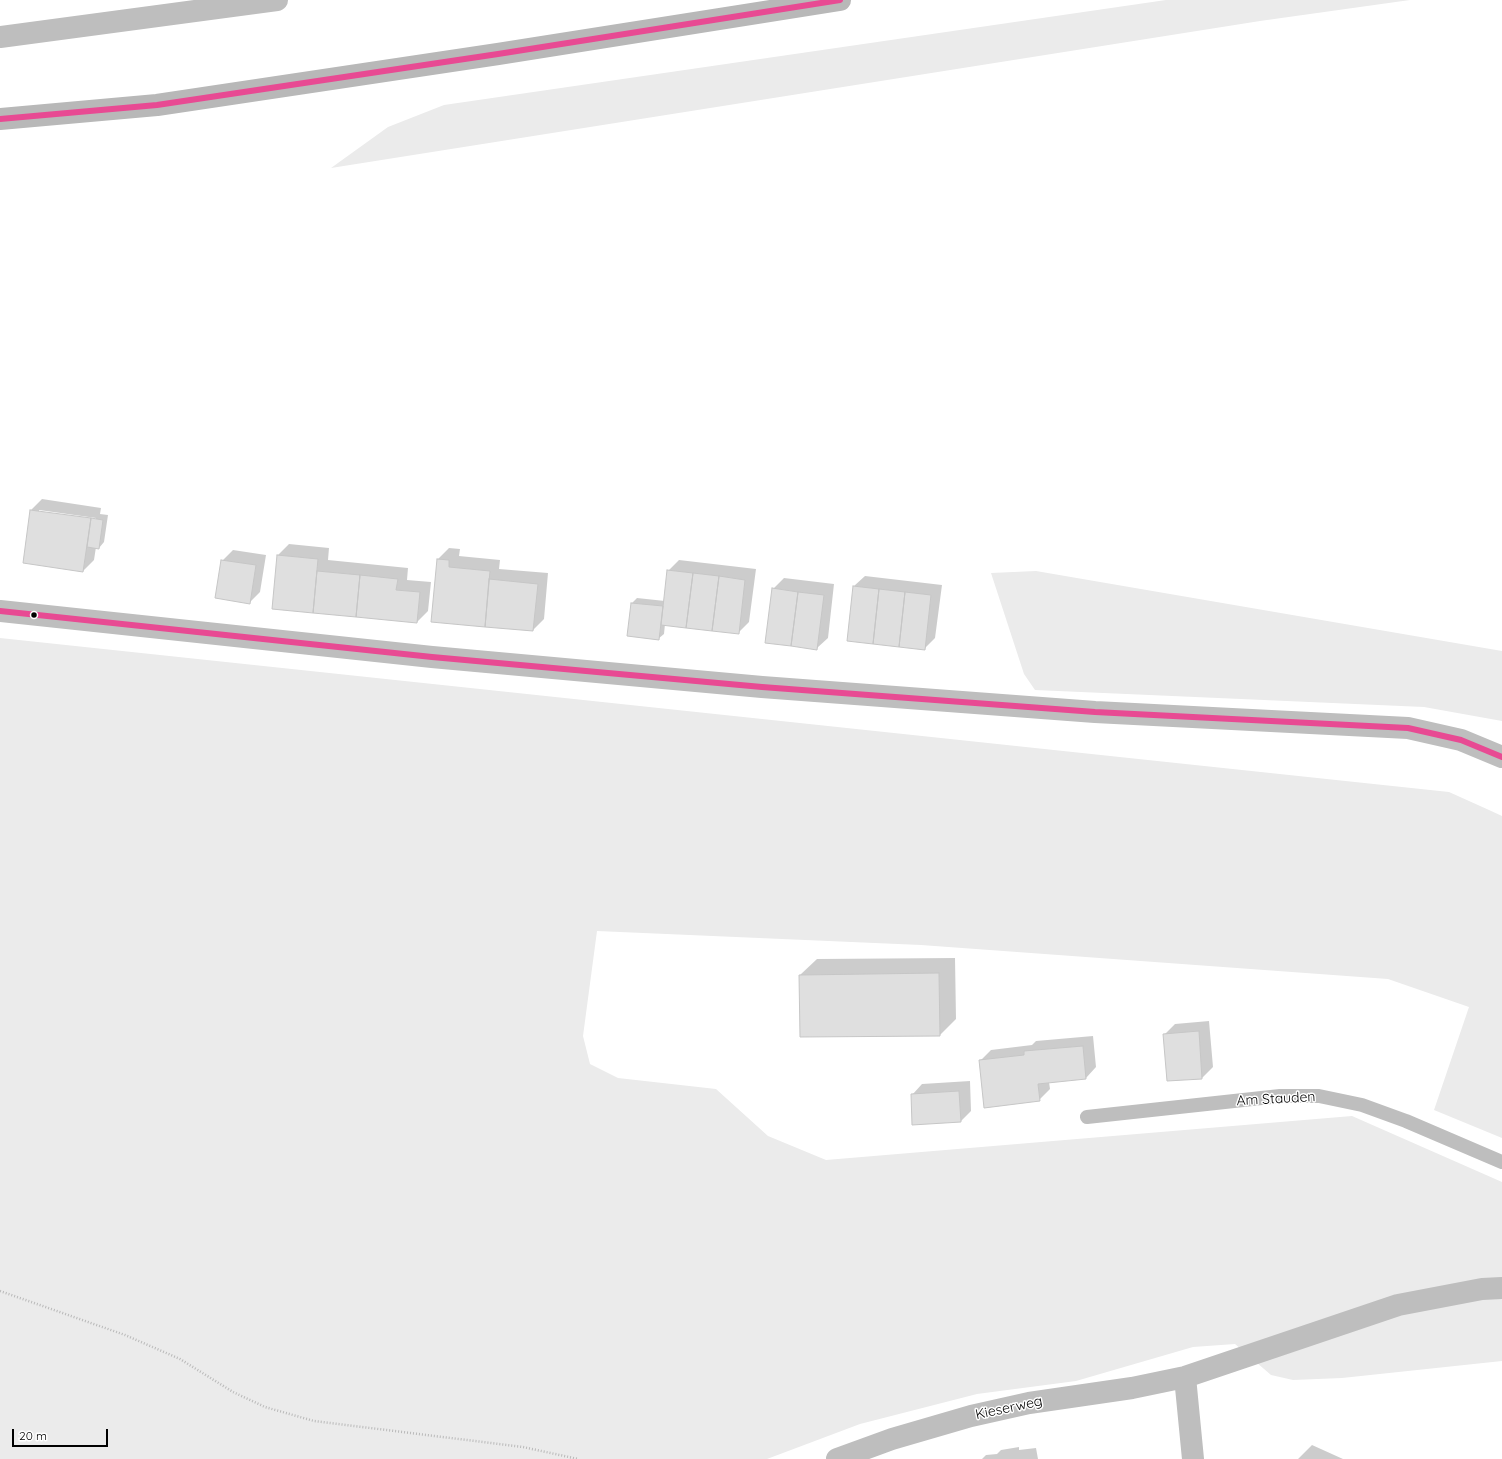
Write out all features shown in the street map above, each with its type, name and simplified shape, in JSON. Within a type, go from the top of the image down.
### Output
[{"type":"main road","points":[[0,37],[277,0]]},
{"type":"main road","points":[[0,119],[165,104],[498,54],[840,0]]},
{"type":"main road","points":[[0,611],[432,657],[762,687],[1095,712],[1408,728],[1461,740],[1502,757]]},
{"type":"main road","points":[[1193,1459],[1185,1377],[1398,1305],[1482,1289],[1502,1288]]},
{"type":"main road","name":"Kieserweg","points":[[837,1459],[892,1439],[971,1416],[1029,1403],[1132,1388],[1185,1377]]},
{"type":"lane","name":"Am Stauden","points":[[1087,1117],[1280,1096],[1319,1096],[1362,1105],[1406,1121],[1502,1162]]},
{"type":"path","points":[[0,1291],[125,1335],[180,1359],[233,1392],[265,1407],[314,1421],[523,1447],[578,1459]]},
{"type":"shaded area","points":[[1166,0],[1410,0],[1260,21],[331,168],[388,127],[444,105]]},
{"type":"shaded area","points":[[1036,571],[1502,651],[1502,721],[1424,707],[1035,690],[1024,674],[991,573]]},
{"type":"shaded area","points":[[0,638],[1449,792],[1502,816],[1502,1138],[1434,1110],[1469,1007],[1388,979],[921,945],[597,931],[583,1036],[590,1064],[618,1078],[716,1089],[768,1136],[826,1160],[1352,1116],[1502,1182],[1502,1361],[1342,1378],[1293,1380],[1271,1375],[1235,1344],[1193,1347],[1076,1381],[977,1394],[860,1424],[767,1459],[0,1459]]},
{"type":"building","points":[[30,510],[91,518],[83,572],[23,563]]},
{"type":"building","points":[[91,518],[103,520],[99,549],[87,547]]},
{"type":"building","points":[[277,555],[318,559],[313,613],[272,609]]},
{"type":"building","points":[[437,559],[449,560],[449,567],[490,571],[485,627],[431,622]]},
{"type":"building","points":[[221,560],[256,565],[250,604],[215,598]]},
{"type":"building","points":[[667,570],[693,573],[686,628],[661,625]]},
{"type":"building","points":[[317,571],[360,575],[356,617],[313,613]]},
{"type":"building","points":[[693,573],[719,576],[712,631],[686,628]]},
{"type":"building","points":[[360,575],[398,579],[396,590],[420,592],[417,623],[356,617]]},
{"type":"building","points":[[719,576],[745,580],[739,634],[712,631]]},
{"type":"building","points":[[489,579],[538,584],[533,631],[485,627]]},
{"type":"building","points":[[853,586],[879,589],[873,644],[847,641]]},
{"type":"building","points":[[772,588],[798,592],[791,646],[765,643]]},
{"type":"building","points":[[879,589],[905,592],[899,647],[873,644]]},
{"type":"building","points":[[798,592],[824,595],[817,650],[791,646]]},
{"type":"building","points":[[905,592],[931,595],[925,650],[899,647]]},
{"type":"building","points":[[631,603],[663,606],[659,640],[627,636]]},
{"type":"building","points":[[939,973],[940,1036],[800,1037],[799,975]]},
{"type":"building","points":[[1199,1031],[1202,1079],[1167,1081],[1163,1034]]},
{"type":"building","points":[[1083,1046],[1086,1079],[1038,1084],[1040,1101],[984,1108],[979,1060],[1024,1055],[1024,1051]]},
{"type":"building","points":[[959,1091],[961,1122],[912,1125],[911,1094]]},
{"type":"transit line","points":[[0,119],[157,105],[498,54],[840,0]]},
{"type":"transit line","points":[[0,611],[432,657],[762,687],[1095,712],[1408,728],[1461,740],[1502,757]]}]
